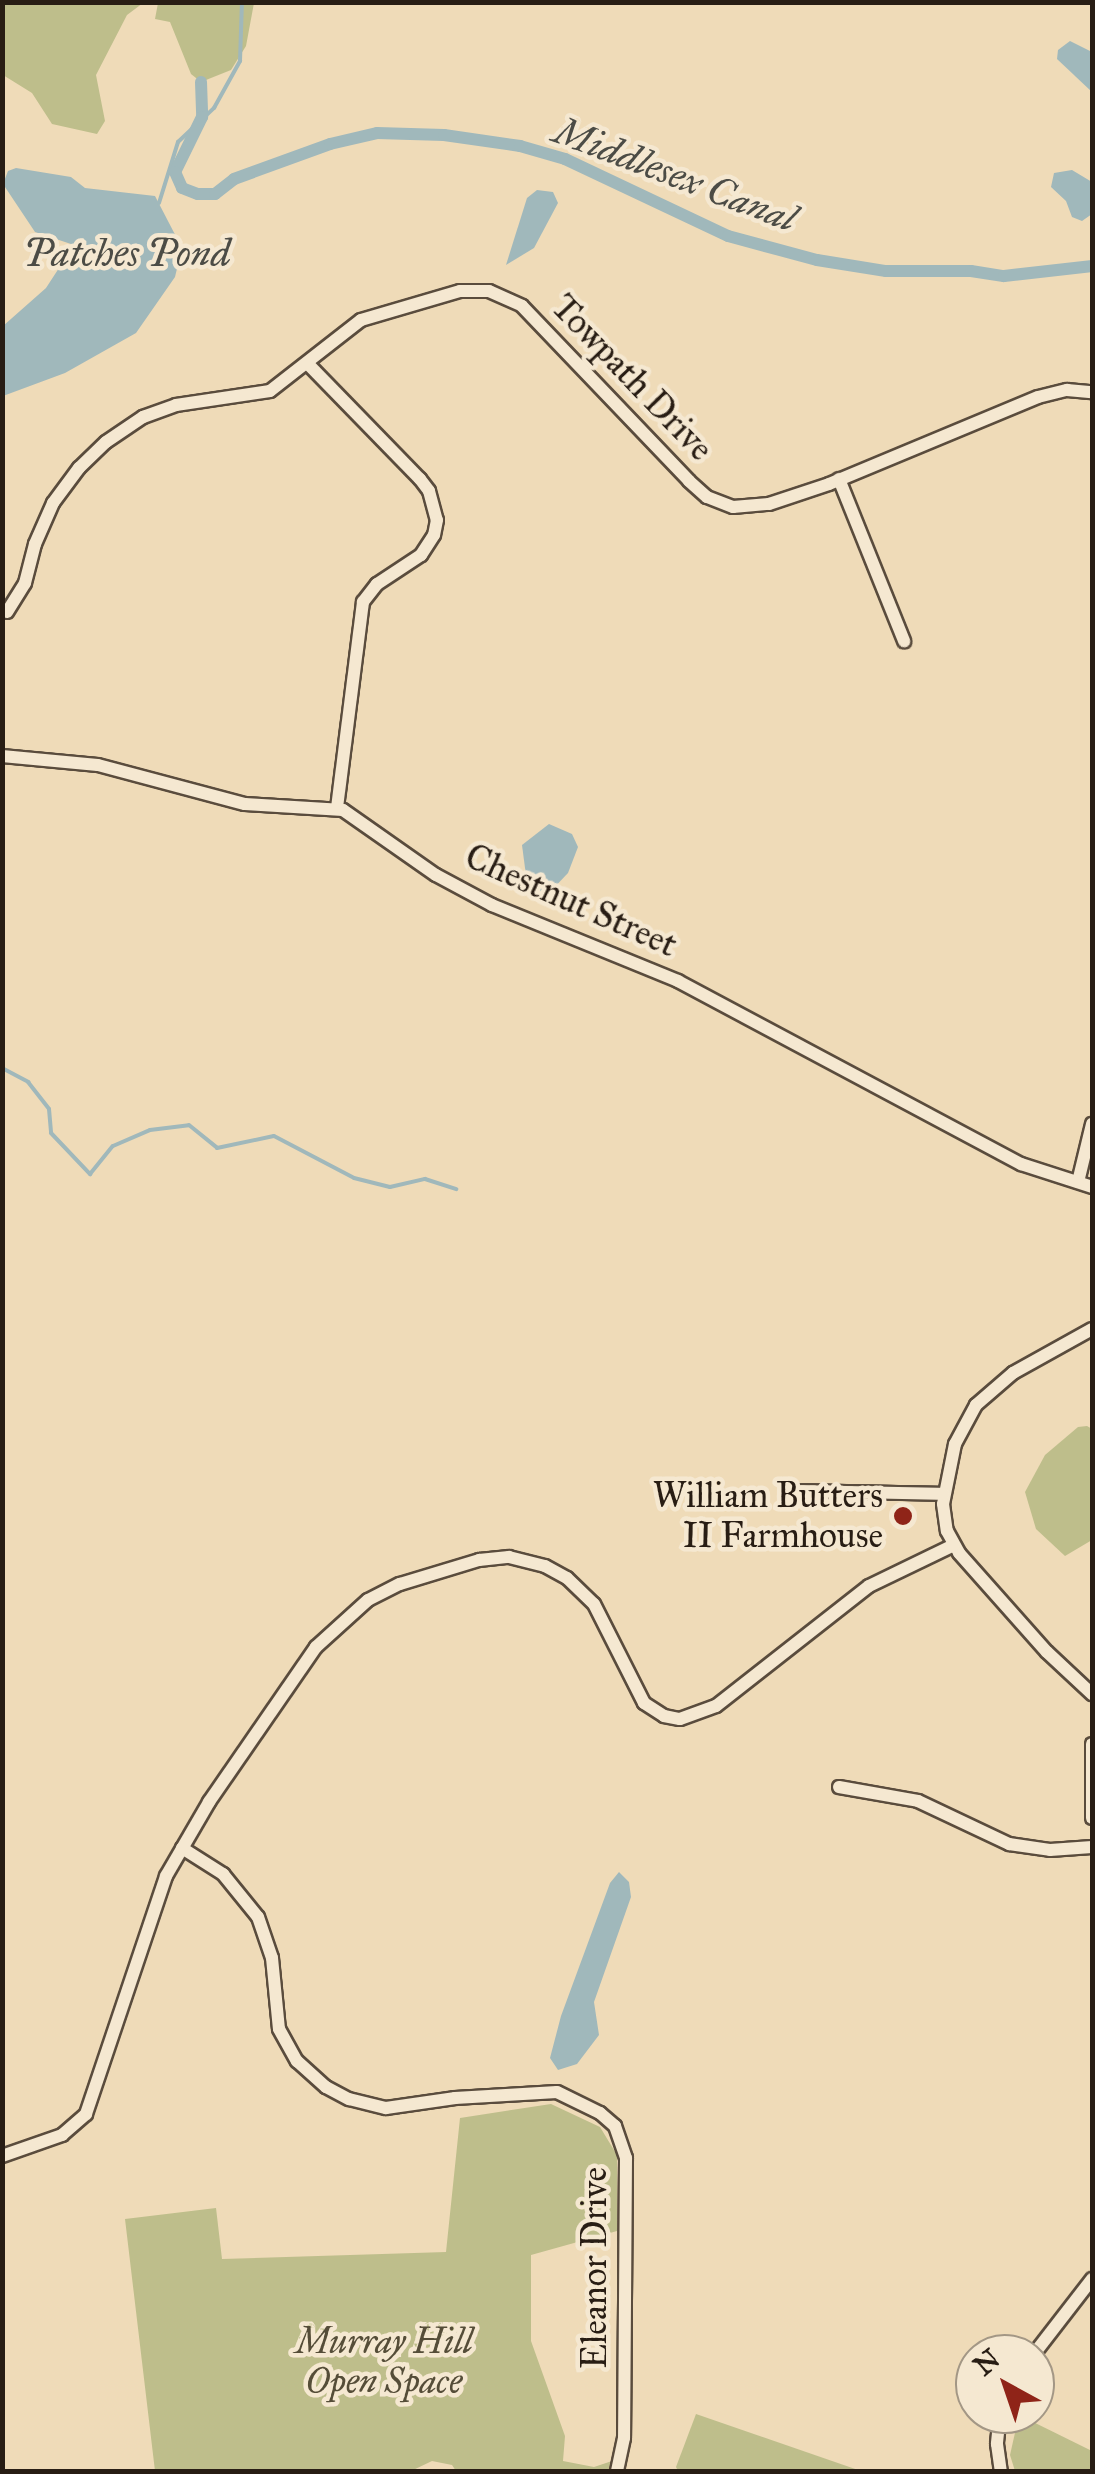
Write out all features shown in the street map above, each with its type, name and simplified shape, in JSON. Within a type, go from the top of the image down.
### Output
[{"type":"street","name":"Towpath Drive","points":[[7,612],[26,581],[35,544],[54,502],[78,468],[106,442],[143,418],[176,405],[270,391],[343,332],[370,316],[460,291],[489,292],[528,311],[689,482],[716,502],[756,508],[839,479],[1038,396],[1067,390],[1092,392]]},
{"type":"street","points":[[2,756],[88,763],[245,804],[338,808],[363,602],[377,584],[420,555],[434,536],[436,520],[424,485],[308,364]]},
{"type":"street","points":[[839,479],[904,641]]},
{"type":"street","name":"Chestnut Street","points":[[338,808],[436,875],[492,905],[691,987],[1021,1164],[1092,1187]]},
{"type":"street","points":[[1078,1182],[1092,1124]]},
{"type":"street","points":[[1092,1329],[1013,1373],[976,1405],[955,1444],[944,1494],[945,1522],[954,1545],[1046,1652],[1092,1694]]},
{"type":"street","points":[[800,1491],[944,1494]]},
{"type":"street","points":[[2,2156],[62,2135],[81,2121],[100,2082],[157,1896],[182,1848],[316,1647],[354,1610],[400,1584],[494,1557],[522,1558],[556,1571],[586,1594],[602,1614],[644,1703],[664,1716],[680,1719],[716,1706],[869,1586],[954,1545]]},
{"type":"street","points":[[1092,1744],[1092,1818]]},
{"type":"street","points":[[839,1787],[905,1796],[980,1833],[1020,1846],[1050,1850],[1092,1847]]},
{"type":"street","name":"Eleanor Drive","points":[[182,1848],[223,1874],[258,1917],[272,1958],[278,2028],[297,2061],[326,2087],[349,2099],[386,2108],[456,2098],[556,2092],[615,2126],[626,2158],[624,2438],[616,2472]]},
{"type":"street","points":[[1049,2334],[1092,2278]]},
{"type":"street","points":[[998,2434],[1001,2472]]},
{"type":"green space","points":[[2,3],[143,3],[127,15],[96,75],[105,121],[97,134],[52,124],[32,93],[3,75]]},
{"type":"green space","points":[[158,3],[254,3],[246,46],[231,70],[201,82],[191,74],[170,22],[155,19]]},
{"type":"green space","points":[[1078,1427],[1092,1429],[1092,1540],[1065,1556],[1036,1529],[1025,1492],[1045,1455]]},
{"type":"green space","name":"Murray Hill Open Space","points":[[551,2104],[600,2127],[617,2155],[617,2231],[531,2255],[531,2341],[565,2436],[563,2461],[594,2467],[612,2461],[608,2471],[456,2471],[452,2465],[432,2461],[409,2472],[155,2471],[125,2219],[216,2208],[222,2259],[446,2252],[460,2118]]},
{"type":"green space","points":[[696,2414],[861,2471],[678,2471],[676,2467]]},
{"type":"green space","points":[[1055,2433],[1092,2451],[1092,2471],[1015,2471],[1010,2455],[1015,2434]]},
{"type":"water","points":[[1070,41],[1092,52],[1092,92],[1057,59],[1058,50]]},
{"type":"water","name":"Patches Pond","points":[[16,168],[71,177],[85,188],[155,196],[182,248],[175,277],[136,333],[65,373],[3,396],[3,326],[46,288],[74,245],[35,232],[3,184],[8,171]]},
{"type":"water","points":[[1072,170],[1092,182],[1092,214],[1082,221],[1072,217],[1066,201],[1051,187],[1054,173]]},
{"type":"water","points":[[537,190],[553,192],[558,203],[534,248],[506,265],[527,198]]},
{"type":"water","points":[[549,824],[572,834],[578,847],[568,873],[549,893],[539,895],[527,883],[522,845]]},
{"type":"water","points":[[619,1872],[629,1882],[631,1897],[594,2002],[599,2035],[577,2064],[558,2070],[550,2058],[561,2016],[610,1883]]},
{"type":"waterway","points":[[159,203],[178,142],[214,108],[240,61],[242,2]]},
{"type":"waterway","name":"Middlesex Canal","points":[[201,82],[202,117],[175,172],[182,188],[198,194],[215,194],[234,179],[330,144],[377,133],[444,135],[520,146],[565,159],[728,236],[817,260],[886,271],[971,271],[1004,276],[1092,266]]},
{"type":"waterway","points":[[2,1068],[28,1082],[49,1109],[51,1133],[90,1174],[113,1146],[150,1130],[189,1125],[217,1148],[274,1136],[354,1178],[390,1187],[425,1179],[456,1189]]},
{"type":"place","name":"William Butters II Farmhouse","points":[[903,1516]]}]
